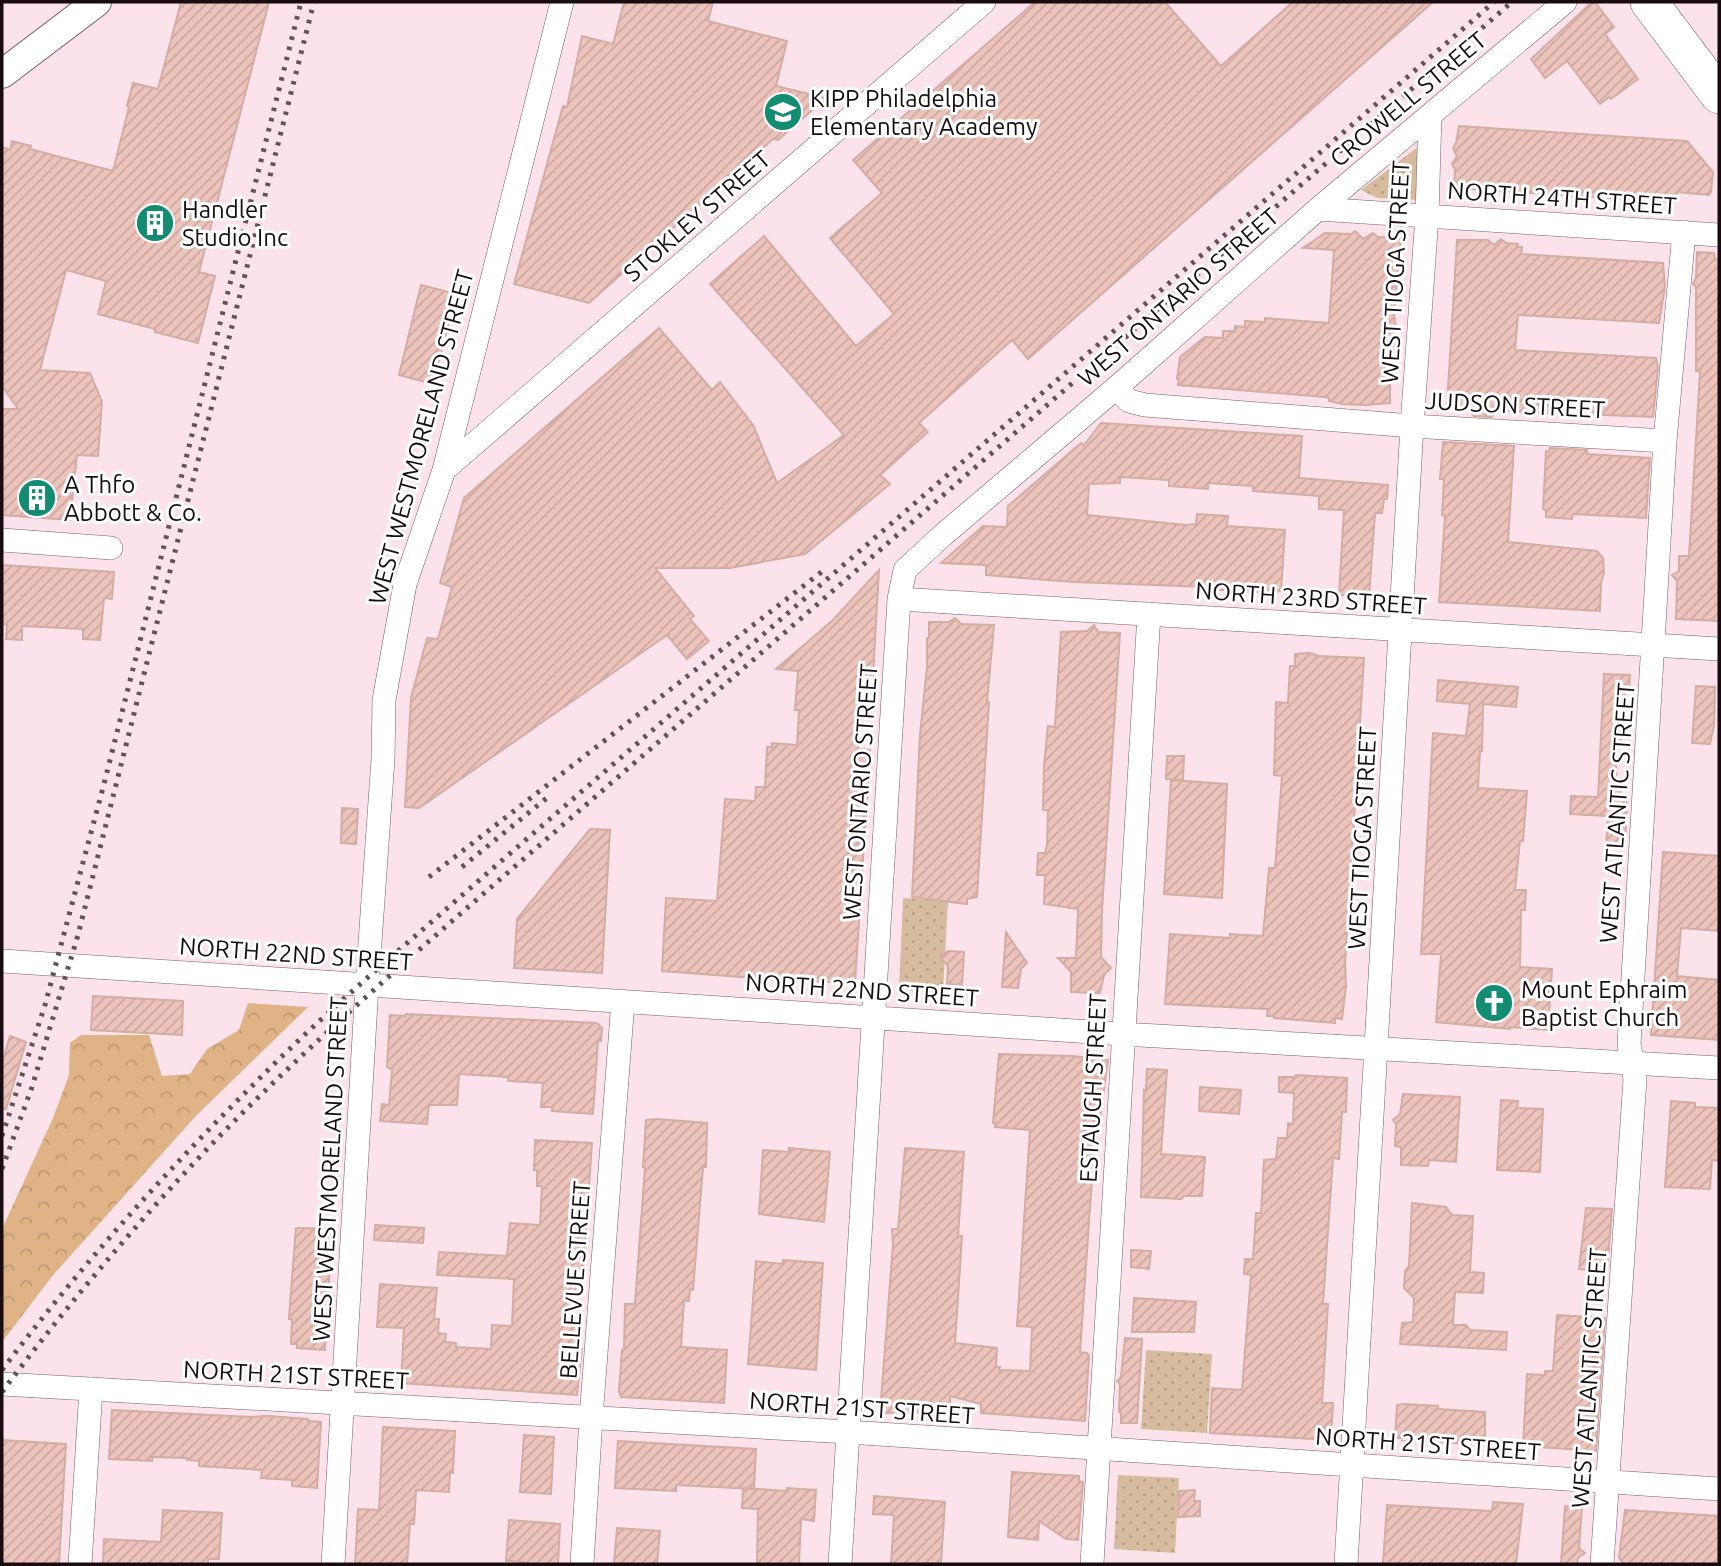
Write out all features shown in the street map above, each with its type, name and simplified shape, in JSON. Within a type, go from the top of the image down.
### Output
[{"type":"main road","points":[[1649,2],[1719,95]]},
{"type":"street","points":[[2,74],[97,2]]},
{"type":"street","name":"WEST WESTMORELAND STREET","points":[[333,1564],[383,759],[384,700],[405,584],[444,470],[562,2]]},
{"type":"street","name":"STOKLEY STREET","points":[[444,470],[984,2]]},
{"type":"street","name":"CROWELL STREET","points":[[1318,209],[1565,2]]},
{"type":"street","name":"WEST TIOGA STREET","points":[[1346,1564],[1412,426],[1427,216],[1430,115]]},
{"type":"street","name":"NORTH 24TH STREET","points":[[1318,209],[1719,235]]},
{"type":"street","name":"WEST ONTARIO STREET","points":[[840,1564],[899,598],[905,570],[1318,209]]},
{"type":"street","name":"WEST ATLANTIC STREET","points":[[1602,1564],[1636,1079],[1629,1044],[1665,440],[1685,232]]},
{"type":"street","name":"JUDSON STREET","points":[[1116,388],[1129,401],[1144,405],[1412,426],[1665,440]]},
{"type":"street","points":[[2,540],[111,548]]},
{"type":"street","name":"NORTH 23RD STREET","points":[[899,598],[1719,649]]},
{"type":"street","name":"ESTAUGH STREET","points":[[1092,1564],[1149,614]]},
{"type":"street","name":"NORTH 22ND STREET","points":[[2,961],[1122,1034],[1719,1068]]},
{"type":"street","name":"BELLEVUE STREET","points":[[582,1564],[623,1001]]},
{"type":"street","name":"NORTH 21ST STREET","points":[[2,1384],[848,1432],[1719,1489]]},
{"type":"street","points":[[80,1564],[91,1389]]},
{"type":"shaded area","points":[[1423,143],[1420,200],[1377,198],[1361,190]]},
{"type":"shaded area","points":[[903,898],[948,901],[943,992],[899,990]]},
{"type":"shaded area","points":[[1146,1350],[1212,1354],[1207,1433],[1141,1429]]},
{"type":"shaded area","points":[[1118,1475],[1179,1478],[1175,1553],[1114,1549]]},
{"type":"green space","points":[[248,1003],[308,1007],[195,1117],[54,1274],[2,1342],[2,1229],[53,1118],[69,1075],[70,1043],[81,1035],[149,1035],[162,1076],[190,1074],[207,1049],[239,1030]]},
{"type":"building","name":"Handler Studio Inc","points":[[181,2],[269,2],[199,272],[215,276],[198,343],[98,314],[106,281],[66,270],[40,370],[90,373],[102,402],[98,456],[77,455],[70,520],[2,515],[2,409],[18,409],[2,386],[2,147],[10,150],[12,141],[31,146],[30,149],[113,171],[133,83],[158,89]]},
{"type":"building","points":[[624,2],[713,2],[708,21],[787,41],[776,86],[826,98],[778,140],[773,139],[589,303],[514,284],[563,106],[567,107],[582,36],[613,44]]},
{"type":"building","points":[[1035,2],[1165,2],[1221,66],[1293,2],[1433,2],[1028,359],[1012,340],[919,423],[928,432],[880,475],[890,484],[805,554],[730,568],[655,568],[694,616],[690,619],[709,641],[687,659],[667,635],[419,808],[405,807],[411,698],[427,638],[438,639],[452,587],[440,583],[464,498],[659,328],[712,390],[720,382],[753,425],[777,483],[844,435],[710,284],[764,236],[856,346],[894,314],[830,238],[882,193],[853,160]]},
{"type":"building","points":[[1595,2],[1614,27],[1605,34],[1638,79],[1600,104],[1567,61],[1545,78],[1531,59]]},
{"type":"building","points":[[1459,126],[1687,141],[1713,172],[1711,192],[1709,195],[1677,192],[1676,202],[1454,188],[1455,170],[1452,164],[1457,156],[1453,148]]},
{"type":"building","points":[[1355,231],[1363,239],[1373,233],[1378,237],[1401,238],[1390,403],[1342,404],[1329,401],[1329,398],[1325,397],[1178,385],[1180,357],[1205,337],[1223,338],[1223,331],[1235,331],[1235,326],[1245,327],[1245,321],[1265,322],[1265,318],[1329,323],[1334,250],[1303,248],[1325,233],[1351,234]]},
{"type":"building","points":[[1501,239],[1522,247],[1521,254],[1663,263],[1665,287],[1659,323],[1518,315],[1515,350],[1656,358],[1658,367],[1653,417],[1495,411],[1492,417],[1474,416],[1468,409],[1447,406],[1457,240],[1488,240],[1494,245]]},
{"type":"building","points":[[1697,252],[1714,253],[1715,259],[1719,260],[1719,621],[1676,619],[1677,581],[1672,575],[1679,571],[1679,556],[1689,556],[1700,372],[1696,371],[1696,287],[1693,284],[1696,278]]},
{"type":"building","points":[[421,285],[456,294],[433,384],[399,375]]},
{"type":"building","points":[[1101,423],[1302,436],[1299,478],[1388,485],[1382,513],[1375,513],[1369,597],[1339,595],[1344,510],[1319,509],[1319,496],[1253,491],[1253,486],[1208,483],[1208,489],[1169,486],[1169,480],[1120,477],[1120,483],[1089,484],[1087,515],[1186,525],[1196,524],[1197,514],[1228,516],[1227,526],[1285,530],[1281,591],[1252,592],[1208,587],[1074,582],[986,575],[986,565],[941,563],[983,526],[1007,527],[1008,506],[1081,443],[1084,445]]},
{"type":"building","points":[[1443,442],[1514,446],[1508,542],[1597,551],[1603,558],[1604,573],[1600,611],[1439,602],[1445,516],[1442,515],[1444,479],[1440,479]]},
{"type":"building","points":[[1550,448],[1587,450],[1587,454],[1650,458],[1646,518],[1573,514],[1572,519],[1546,517],[1546,510],[1543,509],[1546,451],[1549,452]]},
{"type":"building","points":[[2,565],[114,572],[112,599],[104,598],[100,640],[83,639],[83,629],[22,626],[22,640],[6,639],[7,625],[2,624]]},
{"type":"building","points":[[879,570],[873,675],[863,674],[858,749],[870,750],[855,983],[662,971],[666,898],[717,901],[725,799],[755,801],[756,787],[765,787],[767,747],[772,747],[772,743],[797,745],[799,710],[795,710],[798,671],[776,669],[833,620]]},
{"type":"building","points":[[955,618],[961,624],[994,625],[987,702],[977,897],[967,899],[967,904],[912,897],[929,622],[949,622]]},
{"type":"building","points":[[1094,625],[1098,632],[1120,633],[1102,910],[1101,957],[1111,968],[1104,975],[1100,993],[1071,992],[1071,972],[1058,958],[1076,958],[1078,909],[1044,904],[1045,875],[1037,875],[1038,853],[1045,853],[1047,845],[1048,810],[1043,810],[1044,765],[1048,726],[1055,727],[1061,632],[1087,631]]},
{"type":"building","points":[[1295,654],[1364,658],[1342,1019],[1335,1018],[1335,1023],[1274,1018],[1267,1016],[1268,1009],[1165,1004],[1170,934],[1230,938],[1230,934],[1263,936],[1269,868],[1275,868],[1282,776],[1274,775],[1276,702],[1288,703],[1290,666],[1295,666]]},
{"type":"building","points":[[1604,674],[1630,675],[1629,692],[1625,692],[1620,746],[1617,746],[1616,778],[1621,779],[1620,798],[1627,799],[1625,848],[1606,847],[1608,816],[1570,814],[1571,796],[1598,797]]},
{"type":"building","points":[[1438,680],[1518,687],[1516,707],[1483,704],[1478,788],[1527,791],[1515,890],[1526,890],[1525,910],[1521,910],[1520,967],[1552,969],[1548,1030],[1436,1022],[1441,954],[1421,954],[1433,733],[1466,736],[1470,704],[1437,701]]},
{"type":"building","points":[[1696,686],[1715,687],[1714,725],[1710,744],[1692,743]]},
{"type":"building","points":[[1167,756],[1184,756],[1183,780],[1166,779]]},
{"type":"building","points":[[1171,780],[1227,784],[1222,898],[1164,894]]},
{"type":"building","points":[[342,808],[358,809],[356,844],[341,843]]},
{"type":"building","points":[[590,829],[610,830],[602,973],[514,968],[517,919]]},
{"type":"building","points":[[1663,852],[1719,856],[1719,931],[1681,928],[1677,976],[1719,980],[1719,1040],[1651,1035]]},
{"type":"building","points":[[1006,932],[1027,963],[1021,969],[1018,988],[1002,987]]},
{"type":"building","points":[[948,951],[964,952],[962,985],[947,984],[948,966],[940,957]]},
{"type":"building","points":[[93,996],[183,1001],[182,1035],[91,1030]]},
{"type":"building","points":[[390,1015],[597,1023],[602,1028],[601,1041],[598,1041],[593,1114],[552,1111],[552,1107],[541,1107],[543,1083],[508,1081],[508,1077],[459,1074],[457,1105],[429,1105],[427,1124],[380,1121],[382,1104],[389,1105],[392,1070],[387,1067]]},
{"type":"building","points":[[10,1036],[26,1042],[6,1109],[2,1109],[2,1063]]},
{"type":"building","points":[[999,1054],[1108,1060],[1099,1126],[1097,1137],[1095,1136],[1080,1352],[1089,1356],[1085,1421],[981,1413],[981,1404],[950,1396],[950,1409],[946,1409],[946,1412],[880,1413],[892,1229],[898,1229],[905,1148],[964,1152],[955,1343],[997,1348],[996,1367],[1000,1367],[999,1370],[1030,1371],[1032,1327],[1017,1326],[1030,1130],[995,1127],[993,1123]]},
{"type":"building","points":[[1147,1069],[1167,1070],[1161,1154],[1205,1157],[1202,1196],[1184,1196],[1181,1199],[1141,1197]]},
{"type":"building","points":[[1296,1075],[1347,1078],[1346,1112],[1342,1112],[1339,1159],[1333,1158],[1323,1304],[1328,1304],[1322,1403],[1333,1403],[1331,1440],[1210,1433],[1212,1388],[1242,1390],[1251,1275],[1244,1274],[1245,1259],[1253,1259],[1256,1213],[1261,1213],[1264,1160],[1276,1159],[1278,1138],[1287,1138],[1288,1123],[1293,1124],[1294,1093],[1279,1092],[1279,1077]]},
{"type":"building","points":[[1200,1087],[1241,1090],[1239,1114],[1199,1111]]},
{"type":"building","points":[[1403,1094],[1460,1097],[1456,1162],[1429,1160],[1428,1166],[1401,1165],[1401,1147],[1395,1146],[1396,1124],[1393,1120],[1400,1114]]},
{"type":"building","points":[[1501,1100],[1518,1101],[1517,1108],[1543,1109],[1540,1172],[1497,1170]]},
{"type":"building","points":[[1671,1101],[1695,1103],[1695,1107],[1719,1108],[1719,1161],[1712,1160],[1710,1189],[1665,1187]]},
{"type":"building","points":[[646,1120],[707,1123],[706,1167],[703,1167],[693,1290],[690,1289],[689,1301],[684,1301],[681,1347],[727,1350],[724,1403],[621,1397],[619,1391],[624,1350],[625,1304],[635,1304]]},
{"type":"building","points":[[535,1140],[592,1143],[582,1284],[576,1283],[573,1326],[581,1327],[579,1349],[582,1349],[577,1395],[401,1383],[404,1328],[377,1327],[380,1284],[437,1288],[434,1319],[439,1319],[438,1333],[446,1334],[445,1342],[456,1343],[456,1347],[491,1349],[492,1325],[512,1326],[514,1279],[437,1275],[439,1252],[507,1256],[510,1223],[540,1225],[542,1186],[537,1186],[537,1170],[534,1170]]},
{"type":"building","points":[[789,1148],[830,1152],[824,1222],[759,1214],[763,1150],[789,1152]]},
{"type":"building","points":[[1412,1203],[1446,1207],[1452,1215],[1473,1216],[1470,1272],[1484,1273],[1483,1293],[1455,1292],[1453,1325],[1466,1325],[1470,1330],[1507,1332],[1506,1350],[1400,1344],[1402,1323],[1413,1322],[1414,1298],[1404,1288],[1405,1271],[1409,1266]]},
{"type":"building","points":[[1586,1208],[1612,1209],[1607,1272],[1579,1269]]},
{"type":"building","points":[[375,1225],[424,1228],[423,1243],[374,1240]]},
{"type":"building","points":[[296,1228],[332,1229],[325,1350],[297,1348],[297,1344],[291,1344],[292,1319],[289,1319]]},
{"type":"building","points":[[1131,1250],[1151,1251],[1149,1269],[1131,1267]]},
{"type":"building","points":[[783,1260],[823,1263],[816,1370],[748,1364],[756,1261],[782,1264]]},
{"type":"building","points":[[1134,1298],[1196,1302],[1194,1332],[1132,1332]]},
{"type":"building","points":[[1557,1315],[1605,1318],[1596,1451],[1523,1446],[1527,1374],[1545,1375],[1545,1371],[1553,1371]]},
{"type":"building","points":[[1125,1338],[1142,1339],[1137,1423],[1121,1423],[1119,1412],[1120,1384],[1117,1381],[1121,1377]]},
{"type":"building","points":[[1397,1405],[1485,1412],[1485,1441],[1471,1440],[1471,1444],[1395,1438]]},
{"type":"building","points":[[112,1410],[268,1416],[321,1422],[317,1488],[292,1486],[292,1480],[261,1478],[262,1470],[199,1466],[199,1461],[187,1460],[188,1458],[152,1457],[152,1461],[109,1459]]},
{"type":"building","points":[[383,1427],[455,1431],[453,1473],[450,1472],[449,1492],[416,1490],[414,1524],[410,1524],[407,1564],[355,1564],[358,1509],[379,1510]]},
{"type":"building","points":[[524,1435],[554,1437],[551,1494],[520,1492]]},
{"type":"building","points":[[2,1440],[66,1444],[59,1564],[2,1564]]},
{"type":"building","points":[[618,1441],[756,1449],[754,1489],[676,1485],[676,1491],[615,1488]]},
{"type":"building","points":[[1012,1472],[1079,1476],[1079,1481],[1083,1482],[1078,1540],[1066,1539],[1039,1521],[1038,1540],[1008,1537]]},
{"type":"building","points":[[743,1488],[816,1490],[814,1521],[801,1519],[799,1564],[757,1564],[758,1509],[742,1508]]},
{"type":"building","points":[[1195,1490],[1194,1501],[1200,1501],[1200,1516],[1178,1517],[1179,1491]]},
{"type":"building","points":[[874,1496],[945,1502],[941,1563],[891,1564],[894,1515],[873,1514]]},
{"type":"building","points":[[1493,1502],[1523,1504],[1516,1564],[1383,1564],[1387,1505],[1492,1511]]},
{"type":"building","points":[[1565,1506],[1582,1507],[1579,1548],[1585,1553],[1578,1558],[1577,1564],[1561,1564]]},
{"type":"building","points":[[163,1510],[222,1513],[219,1559],[208,1559],[208,1564],[103,1564],[104,1539],[161,1542]]},
{"type":"building","points":[[1625,1510],[1719,1516],[1719,1564],[1624,1564],[1619,1558]]},
{"type":"building","points":[[509,1520],[560,1524],[558,1564],[506,1561]]},
{"type":"building","points":[[617,1528],[660,1531],[657,1564],[614,1564]]},
{"type":"railway","points":[[2,1136],[45,1005],[104,784],[301,2]]},
{"type":"railway","points":[[2,1169],[32,1087],[78,935],[314,2]]},
{"type":"railway","points":[[2,1370],[61,1295],[155,1186],[310,1029],[1494,2]]},
{"type":"railway","points":[[2,1392],[70,1304],[167,1192],[225,1131],[326,1033],[1512,2]]},
{"type":"railway","points":[[429,877],[824,570]]},
{"type":"railway","points":[[462,867],[548,797]]},
{"type":"place","name":"KIPP Philadelphia Elementary Academy","points":[[783,112]]},
{"type":"place","name":"Handler Studio Inc","points":[[155,223]]},
{"type":"place","name":"A Thfo Abbott & Co.","points":[[37,498]]},
{"type":"place","name":"Mount Ephraim Baptist Church","points":[[1494,1003]]}]
